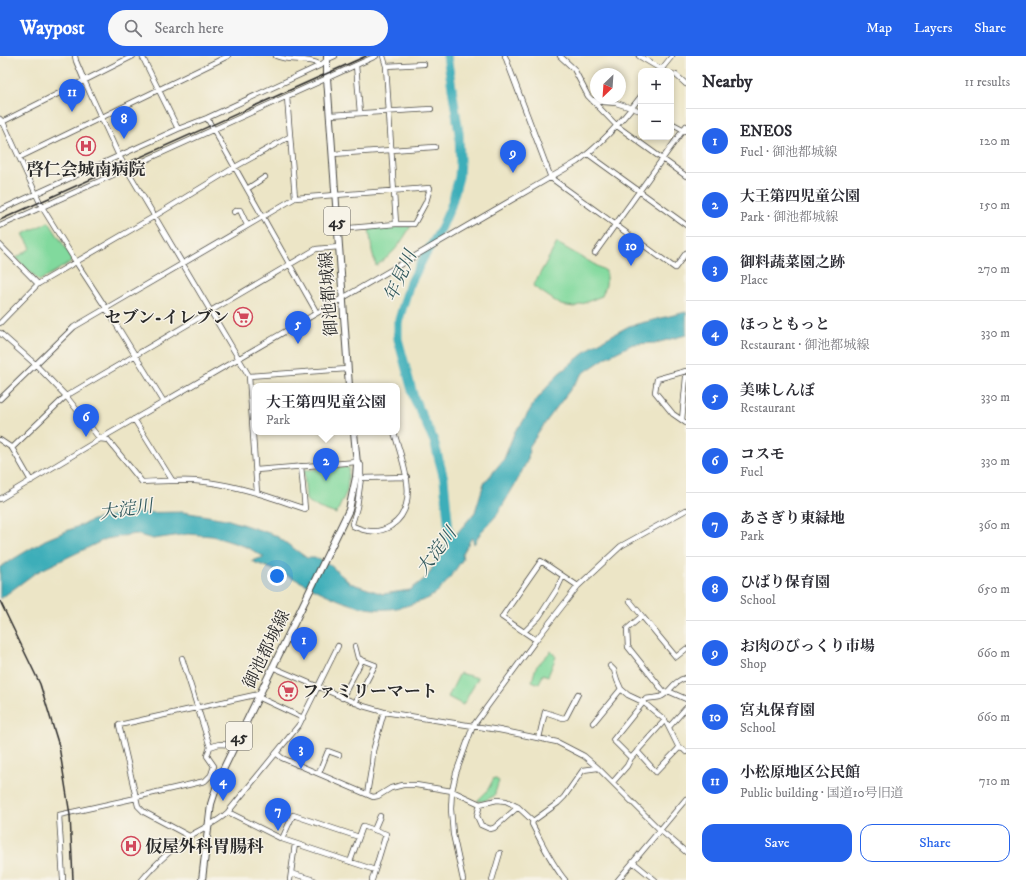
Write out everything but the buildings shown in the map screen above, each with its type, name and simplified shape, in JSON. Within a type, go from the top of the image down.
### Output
[{"type":"main road","name":"御池都城線","points":[[328,58],[327,78],[349,383]]},
{"type":"main road","name":"御池都城線","points":[[202,880],[208,826],[214,794],[220,776],[349,510],[356,477],[357,462],[354,435]]},
{"type":"street","points":[[75,56],[84,80],[119,156],[128,168],[249,376],[252,404]]},
{"type":"street","points":[[133,56],[1,121],[20,158],[42,207],[164,402]]},
{"type":"street","points":[[142,56],[178,129]]},
{"type":"street","points":[[20,158],[228,56]]},
{"type":"street","points":[[276,56],[316,62],[321,65]]},
{"type":"street","points":[[0,210],[178,129],[207,118],[321,65],[328,58],[335,56]]},
{"type":"street","points":[[0,226],[376,56]]},
{"type":"street","points":[[383,56],[386,66],[396,224]]},
{"type":"street","points":[[505,56],[551,178],[675,268],[686,253]]},
{"type":"street","points":[[639,56],[657,68]]},
{"type":"street","points":[[664,68],[672,56]]},
{"type":"street","points":[[563,57],[574,69],[590,98]]},
{"type":"street","points":[[386,66],[424,64]]},
{"type":"street","points":[[356,65],[360,114]]},
{"type":"street","points":[[674,75],[686,84]]},
{"type":"street","points":[[287,97],[294,198]]},
{"type":"street","points":[[0,499],[100,439],[551,178],[588,154],[617,126],[638,100]]},
{"type":"street","points":[[596,104],[617,126],[686,176]]},
{"type":"street","points":[[619,104],[638,110]]},
{"type":"street","points":[[330,115],[431,109]]},
{"type":"street","points":[[207,118],[317,313]]},
{"type":"street","points":[[595,252],[685,129],[674,124]]},
{"type":"street","points":[[0,322],[38,284],[155,216],[235,167],[289,137]]},
{"type":"street","points":[[333,154],[435,147]]},
{"type":"street","points":[[588,154],[686,225]]},
{"type":"street","points":[[247,190],[265,177]]},
{"type":"street","points":[[0,399],[74,327],[294,198],[430,188],[426,202],[414,224],[338,229]]},
{"type":"street","points":[[234,212],[240,210],[247,225]]},
{"type":"street","points":[[0,245],[38,284]]},
{"type":"street","points":[[12,448],[66,396],[316,249],[339,247]]},
{"type":"street","points":[[0,333],[35,364],[66,396],[100,439],[108,440],[142,482],[172,480],[217,484],[257,492],[305,509],[301,466]]},
{"type":"street","points":[[249,376],[347,369]]},
{"type":"street","points":[[684,422],[673,414],[655,392],[657,379],[686,370]]},
{"type":"street","points":[[684,422],[686,377]]},
{"type":"street","points":[[134,420],[172,480]]},
{"type":"street","points":[[255,435],[257,492]]},
{"type":"street","points":[[256,470],[357,462],[361,465],[361,478],[357,507],[352,524],[359,529],[369,532],[380,531],[389,527],[398,520],[408,501],[407,477],[395,435]]},
{"type":"street","points":[[0,440],[12,448],[31,481]]},
{"type":"street","points":[[361,478],[407,477]]},
{"type":"street","points":[[463,880],[453,834],[451,810],[452,791],[456,773],[473,726],[578,586],[621,546],[686,510]]},
{"type":"street","points":[[536,640],[502,617],[542,561],[578,586]]},
{"type":"street","points":[[524,632],[539,617],[557,590],[563,576]]},
{"type":"street","points":[[630,601],[676,657],[686,649]]},
{"type":"street","points":[[642,616],[627,629],[628,647],[667,692],[686,699]]},
{"type":"street","points":[[142,880],[159,862],[189,836],[223,817],[228,812],[293,733],[303,718],[338,646]]},
{"type":"street","points":[[354,646],[358,658],[375,665],[355,703]]},
{"type":"street","points":[[63,880],[59,815],[209,779],[212,775],[214,766],[207,756],[210,747],[182,658]]},
{"type":"street","points":[[342,698],[362,660]]},
{"type":"street","points":[[610,666],[614,670],[621,689],[643,702],[665,720],[679,748],[686,752]]},
{"type":"street","points":[[272,667],[318,686],[342,698],[384,712],[539,738],[557,742],[566,746],[584,756],[598,768],[660,830],[686,852]]},
{"type":"street","points":[[631,758],[613,740],[646,699],[661,697],[678,680],[686,678]]},
{"type":"street","points":[[593,723],[621,689]]},
{"type":"street","points":[[539,738],[545,712],[563,718],[566,717],[578,694]]},
{"type":"street","points":[[189,836],[144,812],[138,806],[119,725],[258,696],[303,718]]},
{"type":"street","points":[[669,727],[686,708]]},
{"type":"street","points":[[367,794],[373,751],[384,712]]},
{"type":"street","points":[[612,782],[665,720]]},
{"type":"street","points":[[210,747],[219,744],[235,745]]},
{"type":"street","points":[[637,751],[656,772],[679,748]]},
{"type":"street","points":[[297,765],[304,749]]},
{"type":"street","points":[[318,773],[328,751],[339,756]]},
{"type":"street","points":[[276,753],[282,758],[297,765],[373,797],[378,796],[391,788],[403,785],[416,785],[452,791],[480,804],[497,800],[506,801],[518,807],[533,821],[532,824],[556,870],[565,880]]},
{"type":"street","points":[[533,821],[564,797],[583,770],[598,768]]},
{"type":"street","points":[[618,880],[686,799]]},
{"type":"street","points":[[480,804],[477,816],[481,825],[490,829],[494,828],[518,807]]},
{"type":"street","points":[[228,812],[282,839],[375,870]]},
{"type":"street","points":[[282,839],[293,815],[359,837]]},
{"type":"street","points":[[374,830],[380,816]]},
{"type":"street","points":[[350,862],[363,826],[386,834],[372,880]]},
{"type":"street","points":[[290,880],[295,844]]},
{"type":"street","points":[[492,880],[500,853]]},
{"type":"street","points":[[633,862],[655,880]]},
{"type":"street","points":[[291,873],[314,880]]},
{"type":"green space","points":[[49,222],[72,258],[71,262],[39,281],[16,258],[31,248],[23,234]]},
{"type":"green space","points":[[411,226],[396,248],[388,257],[376,266],[372,251],[369,228]]},
{"type":"green space","points":[[557,243],[606,271],[606,285],[602,296],[574,307],[561,305],[533,286]]},
{"type":"green space","points":[[349,467],[347,491],[336,514],[319,508],[306,500],[304,470]]},
{"type":"green space","points":[[551,651],[556,657],[548,676],[543,674],[539,684],[532,681],[536,667]]},
{"type":"green space","points":[[460,673],[478,678],[463,705],[448,697]]},
{"type":"green space","points":[[494,778],[499,781],[494,796],[484,801],[477,801],[487,791]]},
{"type":"water","points":[[686,312],[686,335],[656,343],[633,344],[607,357],[582,374],[529,447],[528,459],[497,515],[481,532],[474,544],[472,537],[462,555],[463,559],[452,575],[439,590],[429,598],[398,608],[366,608],[336,599],[286,575],[251,561],[264,557],[247,547],[212,536],[188,534],[153,539],[135,534],[106,539],[35,573],[0,599],[0,567],[45,540],[93,520],[124,513],[183,512],[226,519],[275,535],[307,558],[316,558],[329,564],[350,583],[383,594],[410,590],[427,577],[442,551],[475,512],[484,483],[504,459],[515,431],[522,423],[534,403],[558,374],[594,345],[629,326]]},
{"type":"waterway","name":"年見川","points":[[447,56],[459,133],[459,177],[451,206],[441,229],[409,286],[398,323],[398,339],[414,398],[434,441],[444,479],[451,552]]},
{"type":"railway","points":[[0,220],[366,56]]},
{"type":"railway","points":[[0,601],[40,684],[59,746],[70,815],[73,880]]},
{"type":"place","name":"小松原地区公民館","points":[[72,112]]},
{"type":"place","name":"ひばり保育園","points":[[124,139]]},
{"type":"place","name":"啓仁会城南病院","points":[[86,146]]},
{"type":"place","name":"お肉のびっくり市場","points":[[513,173]]},
{"type":"place","name":"宮丸保育園","points":[[631,266]]},
{"type":"place","name":"セブン-イレブン","points":[[243,317]]},
{"type":"place","name":"美味しんぼ","points":[[298,344]]},
{"type":"place","name":"コスモ","points":[[86,437]]},
{"type":"place","name":"大王第四児童公園","points":[[326,481]]},
{"type":"place","name":"ENEOS","points":[[304,660]]},
{"type":"place","name":"ファミリーマート","points":[[288,691]]},
{"type":"place","name":"御料蔬菜園之跡","points":[[301,769]]},
{"type":"place","name":"ほっともっと","points":[[223,801]]},
{"type":"place","name":"あさぎり東緑地","points":[[278,831]]},
{"type":"place","name":"仮屋外科胃腸科","points":[[131,846]]},
{"type":"water label","name":"大淀川","points":[[126,509]]},
{"type":"water label","name":"大淀川","points":[[436,551]]}]
